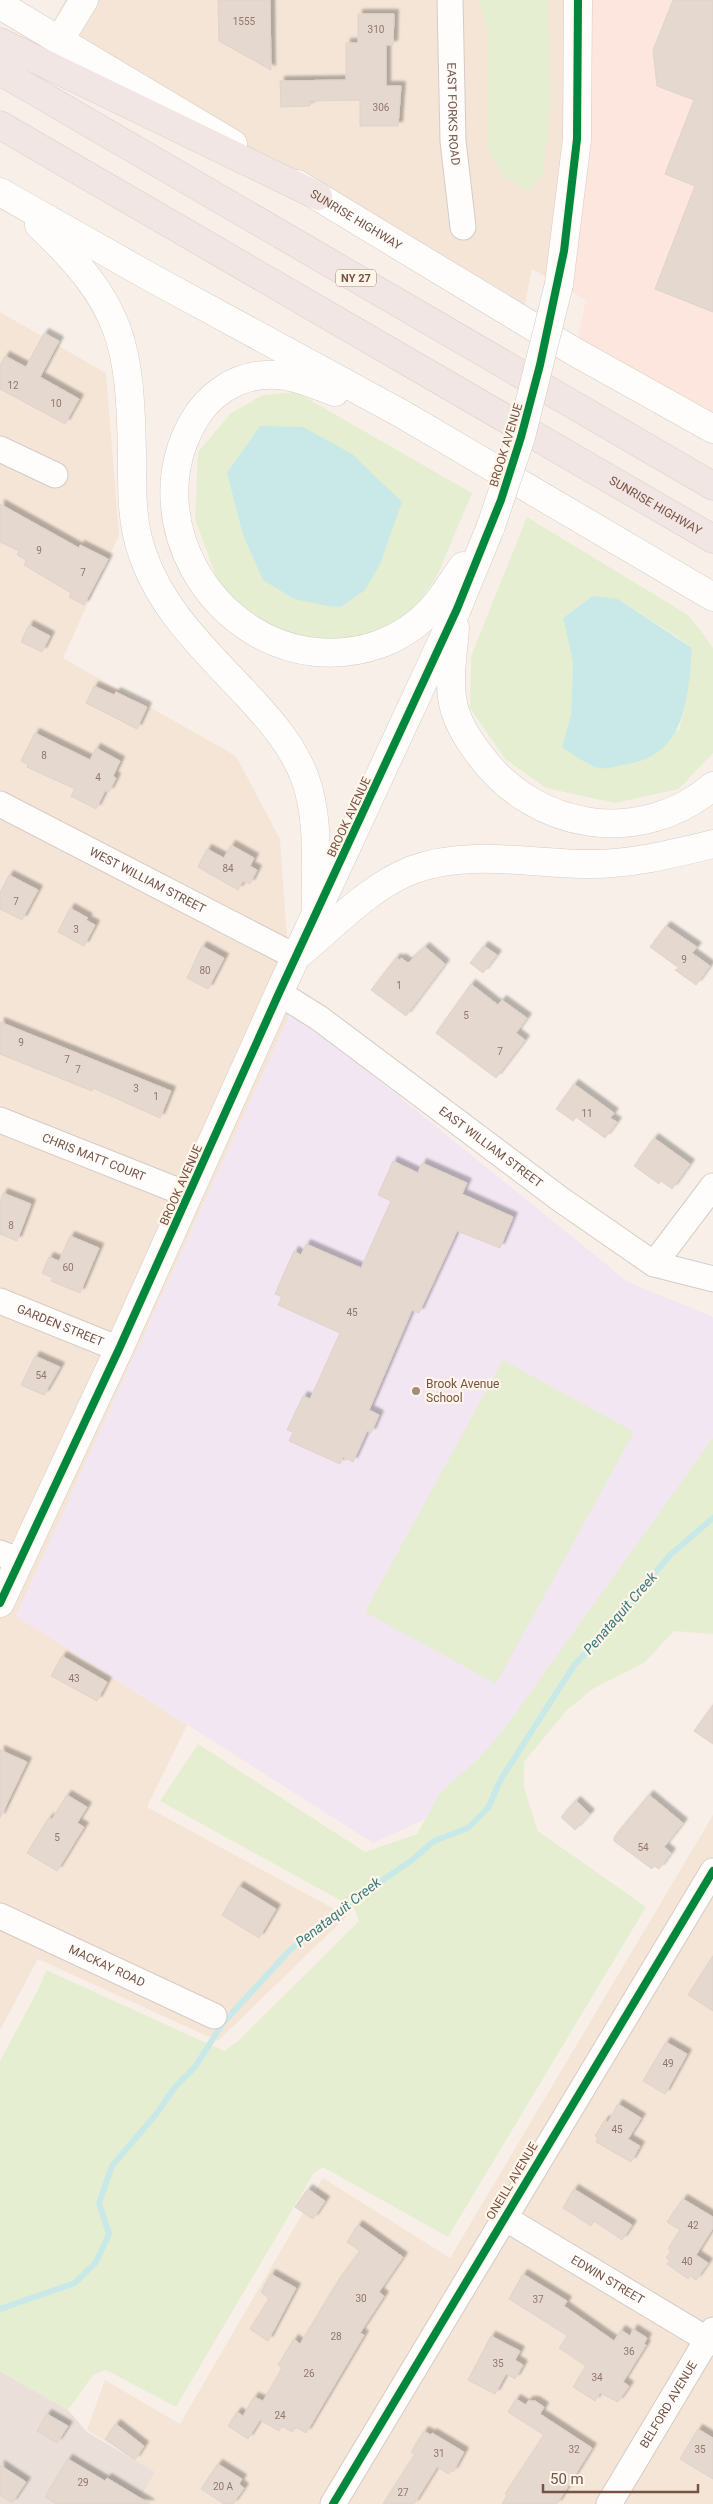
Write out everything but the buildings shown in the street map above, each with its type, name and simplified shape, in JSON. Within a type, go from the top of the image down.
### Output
[{"type":"highway","points":[[0,42],[318,196]]},
{"type":"highway","name":"NY 27","points":[[0,71],[713,486]]},
{"type":"highway","name":"SUNRISE HIGHWAY","points":[[0,125],[713,539]]},
{"type":"main road","points":[[59,41],[84,0]]},
{"type":"main road","name":"SUNRISE HIGHWAY","points":[[0,5],[186,115],[575,352],[713,429]]},
{"type":"main road","name":"BROOK AVENUE","points":[[0,1603],[10,1557],[120,1349],[279,993],[457,610],[491,526],[521,437],[559,284],[577,139],[580,8]]},
{"type":"main road","points":[[6,195],[402,414],[660,564],[713,597]]},
{"type":"main road","points":[[6,195],[56,241],[84,273],[109,308],[116,325],[129,377],[134,522],[143,555],[158,588],[178,618],[266,716],[298,762],[314,810],[316,915]]},
{"type":"main road","points":[[402,414],[304,380],[277,375],[252,377],[228,386],[209,399],[196,417],[184,441],[176,466],[174,488],[175,511],[181,540],[194,570],[206,589],[233,617],[271,641],[313,651],[355,651],[394,639],[426,616],[491,526]]},
{"type":"main road","points":[[660,564],[713,617]]},
{"type":"main road","points":[[457,610],[451,678],[456,713],[467,737],[486,763],[518,795],[572,819],[617,824],[645,820],[671,812],[695,800],[713,786]]},
{"type":"main road","points":[[296,957],[383,886],[413,870],[444,861],[478,859],[611,864],[655,859],[713,844]]},
{"type":"street","name":"EAST FORKS ROAD","points":[[450,0],[453,141],[464,227]]},
{"type":"street","points":[[0,449],[55,475]]},
{"type":"street","name":"WEST WILLIAM STREET","points":[[0,804],[296,957]]},
{"type":"street","name":"EAST WILLIAM STREET","points":[[279,993],[319,1018],[560,1199],[654,1264],[713,1279]]},
{"type":"street","name":"CHRIS MATT COURT","points":[[0,1120],[189,1195]]},
{"type":"street","points":[[654,1264],[713,1186]]},
{"type":"street","name":"GARDEN STREET","points":[[0,1301],[120,1349]]},
{"type":"street","name":"ONEILL AVENUE","points":[[333,2504],[503,2217],[713,1871]]},
{"type":"street","name":"MACKAY ROAD","points":[[0,1916],[214,2016]]},
{"type":"street","name":"EDWIN STREET","points":[[503,2217],[711,2337]]},
{"type":"street","name":"BELFORD AVENUE","points":[[609,2504],[711,2337]]},
{"type":"shaded area","points":[[65,0],[578,0],[559,284],[532,269],[522,319],[52,24]]},
{"type":"shaded area","points":[[583,0],[713,0],[713,429],[575,352],[586,300],[559,284]]},
{"type":"shaded area","points":[[0,312],[106,373],[119,535],[63,658],[236,756],[280,839],[292,1010],[16,1616],[187,1725],[147,1807],[347,1916],[218,2041],[38,1959],[0,2030]]},
{"type":"shaded area","name":"Brook Avenue School","points":[[292,1010],[628,1282],[713,1317],[713,1464],[460,1803],[373,1843],[16,1616]]},
{"type":"shaded area","points":[[713,1815],[713,2504],[136,2504],[154,2472],[87,2430],[105,2380],[180,2424],[323,2178],[450,2258]]},
{"type":"shaded area","points":[[0,2371],[68,2410],[87,2432],[155,2472],[136,2504],[0,2504]]},
{"type":"green space","points":[[478,0],[547,0],[551,97],[543,174],[529,191],[505,178],[488,152],[488,30]]},
{"type":"green space","points":[[296,392],[472,493],[437,576],[414,609],[388,630],[326,646],[253,620],[218,582],[195,519],[198,452],[231,413],[263,395]]},
{"type":"green space","points":[[527,517],[688,615],[704,635],[713,648],[713,753],[679,789],[615,803],[546,788],[505,759],[470,708],[471,656]],"holes":[[[618,599],[692,648],[686,701],[679,730],[563,748],[571,715],[573,662],[563,618]]]},
{"type":"green space","points":[[503,1360],[634,1432],[496,1684],[365,1612]]},
{"type":"green space","points":[[713,1438],[713,1634],[674,1631],[644,1663],[594,1688],[566,1711],[524,1762],[524,1788],[538,1831],[646,1907],[448,2237],[323,2167],[314,2173],[176,2407],[106,2370],[93,2375],[68,2410],[0,2371],[0,2061],[39,1988],[46,1970],[224,2051],[237,2042],[359,1921],[354,1908],[160,1801],[198,1744],[365,1852],[417,1834],[441,1792],[477,1760],[502,1732]]},
{"type":"water","points":[[260,426],[303,427],[352,454],[402,502],[380,564],[365,590],[341,607],[294,599],[263,580],[243,535],[227,473]]},
{"type":"water","points":[[593,596],[618,599],[692,648],[689,685],[680,721],[673,736],[662,749],[647,758],[606,768],[591,765],[562,748],[571,715],[573,662],[563,618]]},
{"type":"waterway","name":"Penataquit Creek","points":[[0,2309],[75,2283],[96,2262],[109,2234],[99,2203],[112,2166],[157,2113],[175,2087],[195,2067],[223,2023],[290,1950],[328,1918],[412,1860],[434,1841],[468,1828],[488,1808],[501,1779],[575,1664],[602,1637],[670,1555],[713,1518]]},
{"type":"cycle path","points":[[0,1603],[119,1349],[279,993],[457,609],[501,500],[521,437],[540,365],[564,251],[577,139],[578,0]]},
{"type":"cycle path","points":[[333,2504],[713,1871]]},
{"type":"place","name":"Brook Avenue School","points":[[416,1391]]}]
